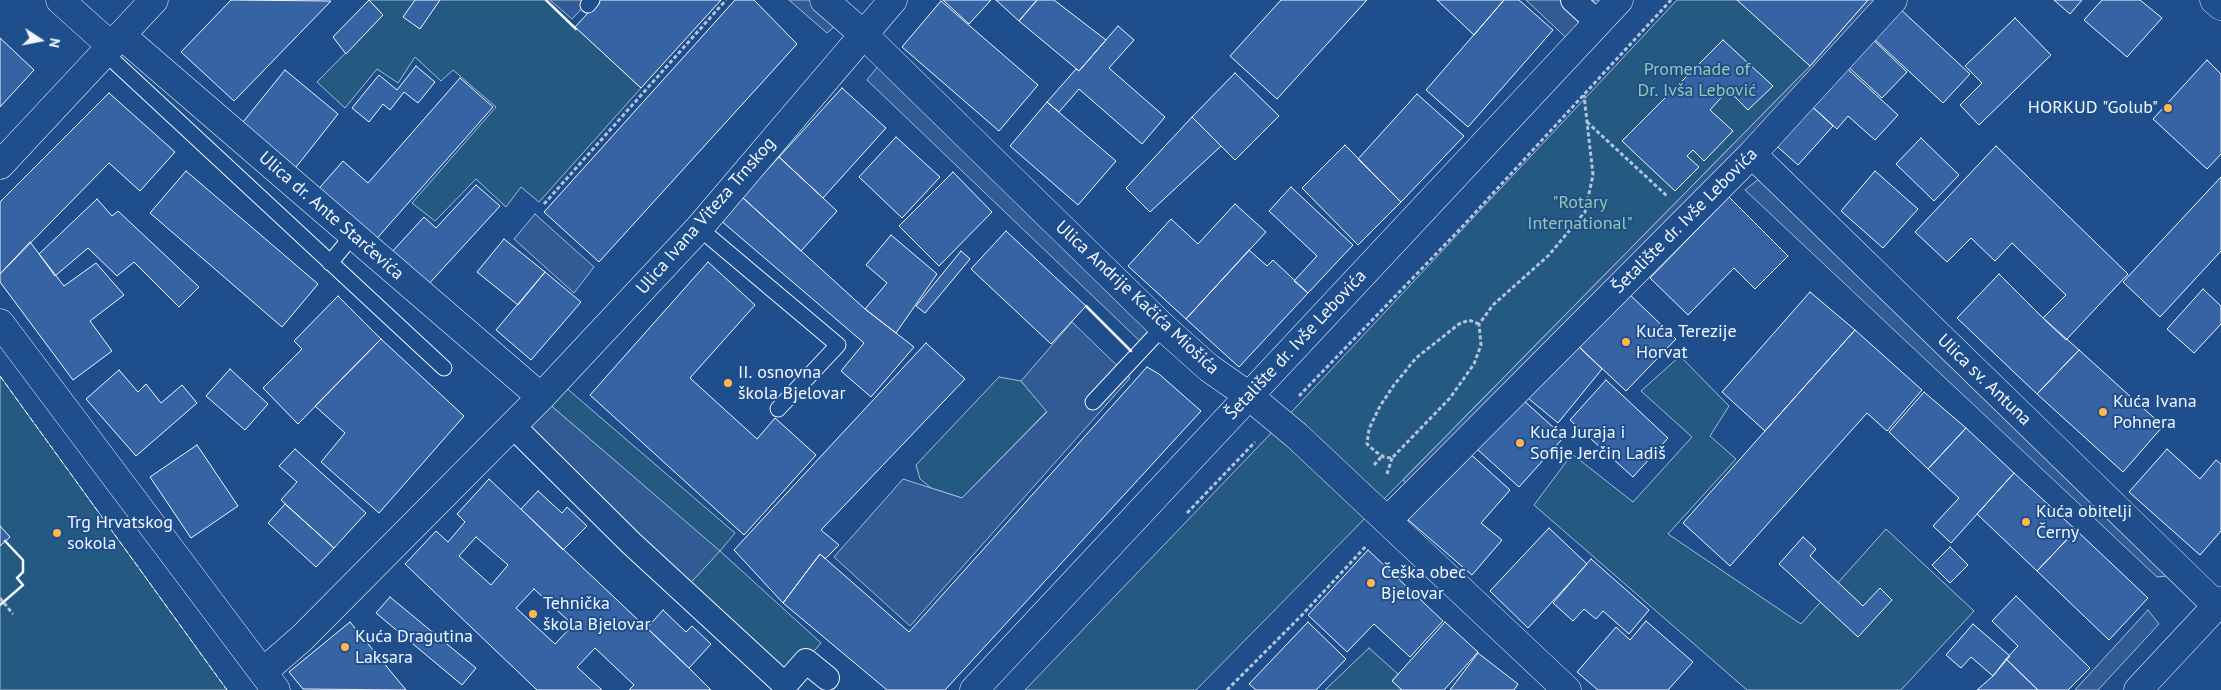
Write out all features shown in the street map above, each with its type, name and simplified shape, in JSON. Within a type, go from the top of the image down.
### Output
[{"type":"street","name":"Ulica dr. Ante Starčevića","points":[[60,0],[112,45],[354,235],[527,412]]},
{"type":"street","points":[[0,165],[154,0]]},
{"type":"street","name":"Ulica Andrije Kačića Miošića","points":[[824,0],[864,34],[1163,327],[1209,368],[1249,396],[1277,419],[1567,690]]},
{"type":"street","name":"Ulica Ivana Viteza Trnskog","points":[[270,681],[302,638],[527,412],[699,228],[893,0]]},
{"type":"street","points":[[1574,0],[1597,22]]},
{"type":"street","name":"Šetalište dr. Ivše Lebovića","points":[[974,690],[1619,0]]},
{"type":"street","name":"Šetalište dr. Ivše Lebovića","points":[[1387,521],[1752,154],[1894,0]]},
{"type":"street","points":[[2214,0],[2221,6]]},
{"type":"street","name":"Ulica sv. Antuna","points":[[1752,154],[2219,603]]},
{"type":"street","points":[[0,323],[270,681]]},
{"type":"street","points":[[527,412],[631,543],[785,685],[806,662],[827,678]]},
{"type":"street","points":[[2138,690],[2219,603]]},
{"type":"lane","points":[[112,45],[330,263],[444,368]]},
{"type":"lane","points":[[699,228],[838,346],[778,409]]},
{"type":"lane","points":[[330,263],[354,235]]},
{"type":"lane","points":[[1093,402],[1163,327]]},
{"type":"path","points":[[544,204],[726,0]]},
{"type":"path","points":[[1181,519],[1461,228],[1671,0]]},
{"type":"path","points":[[1385,479],[1392,458],[1450,398],[1474,364],[1481,345],[1479,324],[1493,305],[1549,255],[1585,212],[1593,175],[1584,95]]},
{"type":"path","points":[[1587,122],[1690,217]]},
{"type":"path","points":[[1392,458],[1382,456],[1368,444],[1369,428],[1380,406],[1416,358],[1459,324],[1470,320],[1479,324]]},
{"type":"path","points":[[1372,468],[1382,456]]},
{"type":"path","points":[[1227,690],[1302,616],[1387,521]]},
{"type":"path","points":[[0,598],[13,614]]},
{"type":"green space","points":[[369,0],[546,0],[641,88],[539,202],[521,187],[506,207],[476,179],[435,221],[412,203],[496,107],[453,70],[441,81],[415,57],[398,83],[377,69],[345,108],[317,82],[383,15]]},
{"type":"green space","name":"Promenade of Dr. Ivša Lebović","points":[[1677,0],[1868,0],[1810,66],[1196,690],[1025,690],[1299,404]]},
{"type":"green space","points":[[1680,356],[1729,406],[1710,436],[1736,459],[1668,534],[1801,624],[1886,529],[1974,611],[1901,690],[1747,690],[1534,505],[1572,454],[1633,502],[1692,437],[1641,391]]},
{"type":"green space","name":"Trg Hrvatskog sokola","points":[[0,376],[227,690],[0,690]]},
{"type":"green space","points":[[999,377],[1021,381],[1047,411],[962,498],[931,488],[920,479],[916,465]]},
{"type":"green space","points":[[557,380],[735,533],[720,551],[821,643],[785,685],[683,591],[719,551],[541,397]]},
{"type":"green space","points":[[1369,648],[1398,674],[1392,681],[1402,690],[1325,690]]},
{"type":"shaded area","points":[[550,0],[590,0],[572,19]]},
{"type":"shaded area","points":[[789,0],[824,0],[844,18],[827,33]]},
{"type":"shaded area","points":[[1526,0],[1618,0],[1575,46]]},
{"type":"shaded area","points":[[1868,0],[1893,0],[1415,494],[1403,480],[1810,66]]},
{"type":"shaded area","points":[[886,56],[1163,327],[1145,346],[867,80]]},
{"type":"shaded area","points":[[1769,171],[2185,574],[2157,577],[1745,190]]},
{"type":"shaded area","points":[[535,214],[594,267],[574,293],[514,239]]},
{"type":"shaded area","points":[[1072,322],[1130,378],[910,626],[834,557],[903,479],[962,498],[1047,412],[1021,381]]},
{"type":"shaded area","points":[[541,397],[720,551],[683,591],[513,426]]},
{"type":"shaded area","points":[[2148,610],[2159,624],[2098,690],[2075,690]]},
{"type":"building","points":[[231,0],[331,1],[234,101],[181,52]]},
{"type":"building","points":[[369,0],[383,15],[346,54],[333,37]]},
{"type":"building","points":[[415,0],[440,0],[420,29],[403,17]]},
{"type":"building","points":[[600,0],[721,0],[641,88],[575,27]]},
{"type":"building","points":[[735,0],[754,0],[797,44],[599,262],[544,212]]},
{"type":"building","points":[[943,0],[991,0],[969,24]]},
{"type":"building","points":[[996,0],[1037,0],[1019,21]]},
{"type":"building","points":[[1037,0],[1054,0],[1106,40],[1079,71],[1019,21]]},
{"type":"building","points":[[1281,0],[1367,0],[1277,99],[1230,56]]},
{"type":"building","points":[[1437,0],[1504,0],[1474,35]]},
{"type":"building","points":[[1504,0],[1519,0],[1553,30],[1468,127],[1426,90]]},
{"type":"building","points":[[1737,0],[1868,0],[1810,66]]},
{"type":"building","points":[[2054,0],[2082,0],[2070,14]]},
{"type":"building","points":[[2102,0],[2140,0],[2162,18],[2127,57],[2084,20]]},
{"type":"building","points":[[941,1],[1038,85],[999,131],[902,47]]},
{"type":"building","points":[[1898,7],[1970,74],[1943,103],[1871,36]]},
{"type":"building","points":[[2015,18],[2051,55],[1979,125],[1960,105],[1982,83],[1965,66]]},
{"type":"building","points":[[1118,26],[1134,40],[1109,68],[1165,117],[1142,144],[1079,89],[1059,112],[1047,102],[1076,69],[1079,71]]},
{"type":"building","points":[[1868,35],[1907,72],[1882,98],[1843,62]]},
{"type":"building","points":[[0,38],[34,70],[0,107]]},
{"type":"building","points":[[1723,40],[1773,86],[1748,110],[1728,90],[1710,110],[1733,131],[1704,161],[1693,150],[1687,156],[1699,167],[1675,191],[1622,141]]},
{"type":"building","points":[[2207,60],[2221,74],[2221,154],[2207,169],[2153,119]]},
{"type":"building","points":[[1841,63],[1898,115],[1875,140],[1848,116],[1837,129],[1806,101]]},
{"type":"building","points":[[416,66],[435,82],[418,103],[404,92],[390,110],[383,104],[369,122],[352,108],[379,75],[397,90]]},
{"type":"building","points":[[285,70],[338,114],[293,171],[239,127]]},
{"type":"building","points":[[1235,73],[1279,116],[1235,160],[1192,117]]},
{"type":"building","points":[[460,78],[493,107],[372,244],[315,193],[343,161],[368,183]]},
{"type":"building","points":[[842,88],[886,128],[823,198],[779,157]]},
{"type":"building","points":[[109,93],[175,152],[140,191],[109,163],[0,274],[0,202]]},
{"type":"building","points":[[1417,94],[1464,136],[1401,202],[1358,159]]},
{"type":"building","points":[[1806,101],[1833,126],[1798,165],[1771,141]]},
{"type":"building","points":[[1047,102],[1116,161],[1078,205],[1010,146]]},
{"type":"building","points":[[1192,117],[1221,146],[1150,212],[1126,188]]},
{"type":"building","points":[[896,137],[940,177],[902,218],[859,177]]},
{"type":"building","points":[[1921,138],[1959,175],[1934,201],[1896,164]]},
{"type":"building","points":[[1345,145],[1401,202],[1358,245],[1302,188]]},
{"type":"building","points":[[1996,146],[2128,274],[2066,340],[2043,318],[2066,295],[2012,243],[1995,261],[1971,238],[1947,262],[1915,232]]},
{"type":"building","points":[[779,157],[837,211],[801,251],[742,197]]},
{"type":"building","points":[[186,171],[318,284],[282,327],[150,213]]},
{"type":"building","points":[[1875,171],[1918,209],[1883,248],[1841,211]]},
{"type":"building","points":[[953,172],[992,212],[939,266],[899,226]]},
{"type":"building","points":[[2221,177],[2221,251],[2160,317],[2123,282]]},
{"type":"building","points":[[476,185],[500,206],[426,287],[390,254],[424,217],[436,228]]},
{"type":"building","points":[[1291,187],[1353,245],[1308,293],[1294,281],[1317,256],[1269,211]]},
{"type":"building","points":[[742,197],[865,309],[914,347],[871,397],[841,371],[864,343],[719,219]]},
{"type":"building","points":[[1729,197],[1788,256],[1755,289],[1734,268],[1688,315],[1650,278]]},
{"type":"building","points":[[97,199],[112,216],[118,211],[199,287],[179,307],[134,262],[117,276],[88,248],[55,276],[39,254]]},
{"type":"building","points":[[1235,204],[1266,232],[1186,319],[1128,266],[1171,219],[1198,244]]},
{"type":"building","points":[[1006,231],[1086,306],[1051,344],[971,269]]},
{"type":"building","points":[[891,235],[937,274],[896,333],[865,309],[887,283],[866,265]]},
{"type":"building","points":[[504,239],[545,272],[518,305],[477,272]]},
{"type":"building","points":[[30,242],[64,286],[96,263],[124,295],[90,321],[112,351],[73,380],[0,282],[0,274]]},
{"type":"building","points":[[1249,250],[1267,266],[1273,260],[1308,293],[1239,367],[1186,319]]},
{"type":"building","points":[[961,251],[970,259],[925,313],[916,306]]},
{"type":"building","points":[[708,262],[755,305],[690,378],[757,439],[775,418],[816,455],[744,535],[590,395]]},
{"type":"building","points":[[545,272],[581,302],[531,360],[496,330]]},
{"type":"building","points":[[1999,274],[2043,318],[2079,350],[2037,394],[1957,318]]},
{"type":"building","points":[[2203,289],[2221,306],[2221,324],[2194,353],[2167,329]]},
{"type":"building","name":"Kuća Terezije Horvat","points":[[1626,291],[1676,339],[1626,391],[1576,344]]},
{"type":"building","points":[[1810,292],[1855,330],[1765,431],[1722,392]]},
{"type":"building","points":[[338,296],[381,339],[298,424],[263,388],[302,349],[294,341]]},
{"type":"building","points":[[1855,330],[1922,390],[1887,431],[1867,413],[1730,566],[1683,523]]},
{"type":"building","points":[[381,339],[464,416],[379,513],[321,462],[345,433],[315,406]]},
{"type":"building","points":[[926,343],[965,379],[821,530],[839,545],[825,559],[820,554],[783,603],[734,550]]},
{"type":"building","points":[[1576,344],[1602,369],[1558,423],[1528,398]]},
{"type":"building","name":"Kuća Ivana Pohnera","points":[[2079,350],[2163,426],[2123,472],[2037,394]]},
{"type":"building","points":[[1147,367],[1159,374],[1201,411],[945,690],[887,690],[783,603],[820,554],[909,632]]},
{"type":"building","points":[[230,369],[268,404],[245,430],[206,396]]},
{"type":"building","points":[[119,370],[138,392],[146,384],[161,403],[182,385],[197,403],[136,456],[86,399]]},
{"type":"building","points":[[1606,380],[1668,438],[1633,477],[1570,420]]},
{"type":"building","points":[[1924,392],[1966,428],[1928,469],[1889,432]]},
{"type":"building","name":"Kuća Juraja i Sofije Jerčin Ladiš","points":[[1522,399],[1564,437],[1519,487],[1477,449]]},
{"type":"building","points":[[1966,428],[2014,473],[1951,543],[1933,526],[1959,498],[1928,469]]},
{"type":"building","points":[[197,445],[238,506],[191,538],[150,477]]},
{"type":"building","points":[[295,449],[366,513],[334,548],[281,500],[297,482],[279,466]]},
{"type":"building","points":[[2167,449],[2200,479],[2216,460],[2221,464],[2221,531],[2200,555],[2129,492]]},
{"type":"building","points":[[1466,450],[1510,490],[1481,523],[1502,540],[1472,575],[1406,518]]},
{"type":"building","name":"Kuća obitelji Černy","points":[[2014,473],[2076,530],[2037,571],[1977,514]]},
{"type":"building","points":[[489,479],[711,690],[629,690],[634,685],[595,648],[577,667],[602,690],[537,690],[405,564],[436,531],[448,542],[465,522],[457,514]],"holes":[[[476,537],[508,565],[491,585],[459,556]],[[534,589],[573,625],[555,644],[516,608]]]},
{"type":"building","points":[[538,491],[562,513],[567,507],[587,526],[563,550],[521,509]]},
{"type":"building","points":[[285,504],[334,548],[316,567],[268,523]]},
{"type":"building","points":[[0,526],[10,537],[0,546]]},
{"type":"building","points":[[1549,528],[1587,564],[1528,628],[1490,591]]},
{"type":"building","points":[[2076,530],[2148,598],[2109,640],[2037,571]]},
{"type":"building","points":[[1803,537],[1816,549],[1810,556],[1863,606],[1880,588],[1892,600],[1858,637],[1779,564]]},
{"type":"building","points":[[1950,547],[1968,565],[1950,583],[1932,565]]},
{"type":"building","name":"Češka obec Bjelovar","points":[[1368,550],[1443,621],[1410,657],[1374,624],[1347,652],[1308,615]]},
{"type":"building","points":[[1591,559],[1649,610],[1629,634],[1603,611],[1596,619],[1584,609],[1573,621],[1553,603]]},
{"type":"building","points":[[2016,596],[2090,668],[2068,690],[2038,690],[2006,659],[2018,646],[1992,621]]},
{"type":"building","points":[[390,597],[476,668],[462,685],[376,613]]},
{"type":"building","points":[[663,610],[686,632],[692,626],[711,644],[689,668],[647,628]]},
{"type":"building","points":[[1646,621],[1693,662],[1668,690],[1598,690],[1577,672],[1616,627],[1630,640]]},
{"type":"building","name":"Kuća Dragutina Laksara","points":[[350,622],[406,690],[303,689],[289,672]]},
{"type":"building","points":[[1308,622],[1346,659],[1316,690],[1256,690],[1249,684]]},
{"type":"building","points":[[1445,622],[1478,652],[1444,690],[1402,690],[1392,681]]},
{"type":"building","points":[[1973,624],[2010,656],[1993,676],[1971,657],[1961,668],[1946,655]]},
{"type":"building","points":[[1478,653],[1518,684],[1514,690],[1450,690]]},
{"type":"building","points":[[2006,659],[2038,690],[1977,690],[1993,676]]},
{"type":"fence","points":[[0,376],[227,690]]},
{"type":"wall","points":[[546,0],[576,29]]},
{"type":"wall","points":[[1086,306],[1131,351]]},
{"type":"wall","points":[[0,605],[23,585],[17,578],[23,572],[23,560],[5,541]]},
{"type":"place","name":"HORKUD \"Golub\"","points":[[2168,108]]},
{"type":"place","name":"Kuća Terezije Horvat","points":[[1626,342]]},
{"type":"place","name":"II. osnovna škola Bjelovar","points":[[728,383]]},
{"type":"place","name":"Kuća Ivana Pohnera","points":[[2103,412]]},
{"type":"place","name":"Kuća Juraja i Sofije Jerčin Ladiš","points":[[1520,443]]},
{"type":"place","name":"Kuća obitelji Černy","points":[[2026,522]]},
{"type":"place","name":"Trg Hrvatskog sokola","points":[[57,533]]},
{"type":"place","name":"Češka obec Bjelovar","points":[[1371,583]]},
{"type":"place","name":"Tehnička škola Bjelovar","points":[[533,614]]},
{"type":"place","name":"Kuća Dragutina Laksara","points":[[345,647]]},
{"type":"park label","name":"\"Rotary International\"","points":[[1580,213]]}]
